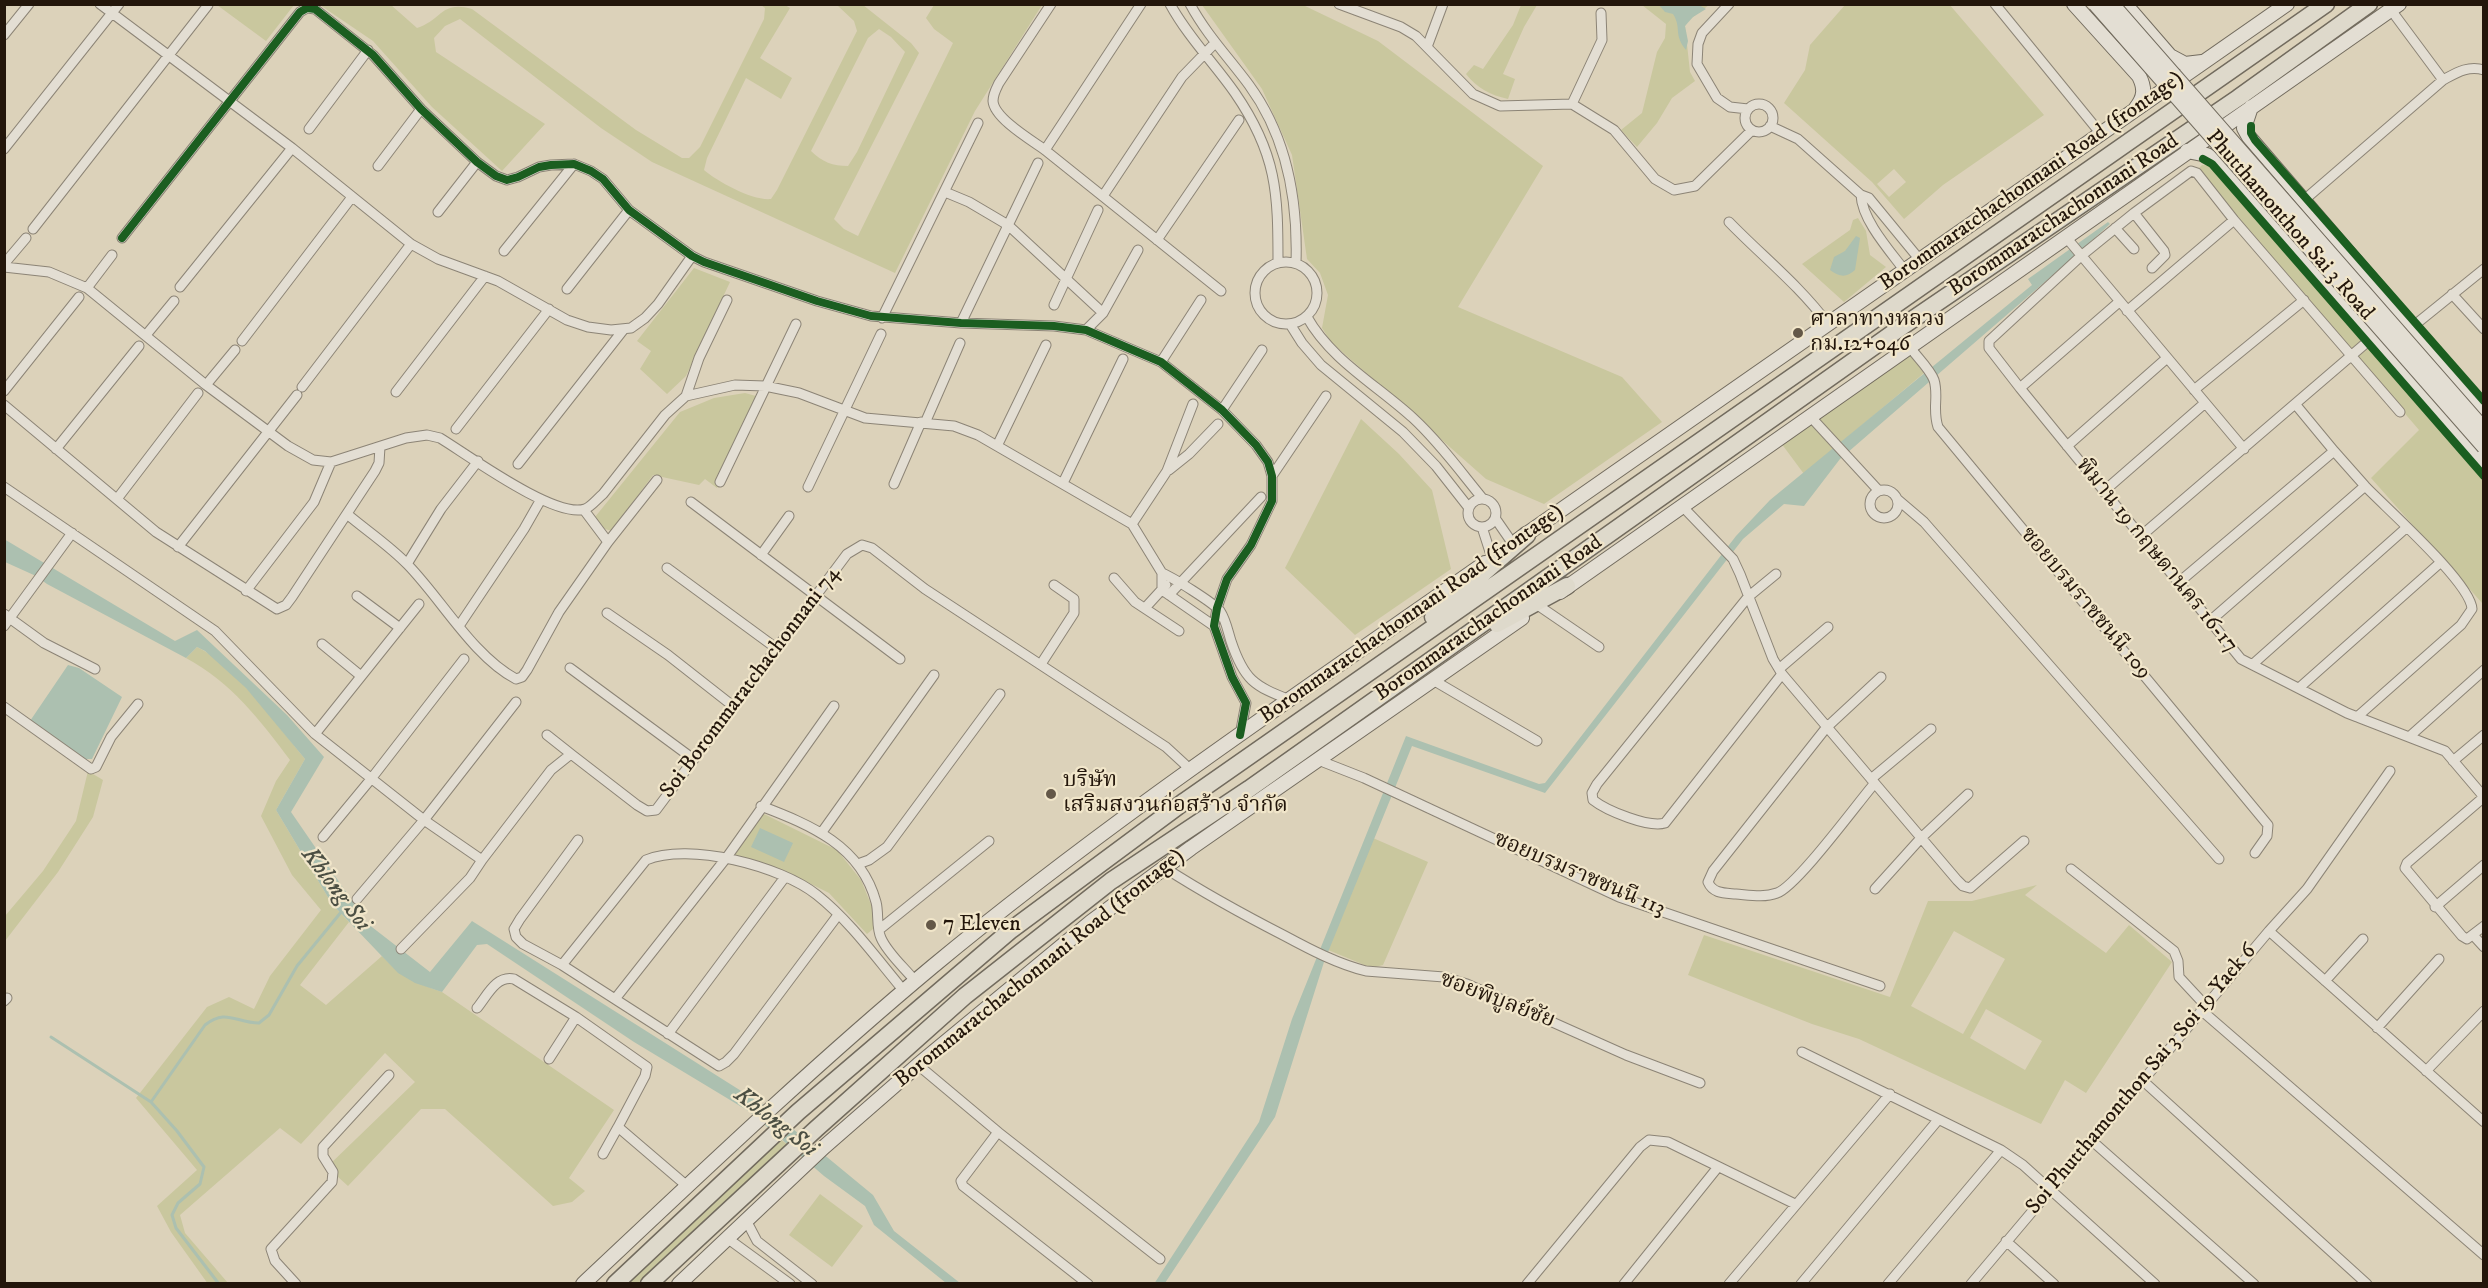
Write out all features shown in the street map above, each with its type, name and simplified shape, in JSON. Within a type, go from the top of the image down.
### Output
[{"type":"highway","name":"Borommaratchachonnani Road","points":[[615,1284],[798,1112],[1011,930],[1185,801],[2326,4]]},
{"type":"highway","name":"Borommaratchachonnani Road","points":[[649,1284],[798,1145],[965,996],[1112,881],[1248,789],[1891,334],[2228,104],[2369,4]]},
{"type":"highway","points":[[1366,674],[1520,539]]},
{"type":"highway","points":[[1408,676],[1567,586]]},
{"type":"main road","points":[[2074,4],[2139,76],[2144,94],[2133,112]]},
{"type":"main road","name":"Phutthamonthon Sai 3 Road","points":[[2095,4],[2484,447]]},
{"type":"main road","name":"Phutthamonthon Sai 3 Road","points":[[2112,4],[2484,429]]},
{"type":"main road","points":[[2090,23],[2098,24],[2107,21],[2113,16],[2117,4]]},
{"type":"main road","points":[[2125,4],[2170,56],[2185,64],[2206,62]]},
{"type":"main road","name":"Borommaratchachonnani Road (frontage)","points":[[583,1284],[759,1119],[915,981],[1077,852],[1492,558],[2288,4]]},
{"type":"main road","name":"Borommaratchachonnani Road (frontage)","points":[[679,1284],[824,1147],[918,1065],[1091,922],[1809,415],[2069,241],[2187,152],[2395,7]]},
{"type":"main road","points":[[2251,107],[2244,128],[2249,137],[2411,328],[2484,410]]},
{"type":"main road","points":[[2187,152],[2199,152],[2214,159],[2484,462]]},
{"type":"main road","points":[[2251,199],[2252,183],[2264,174],[2275,174],[2286,180]]},
{"type":"street","points":[[4,35],[29,4]]},
{"type":"street","points":[[100,4],[292,148],[411,244],[438,259],[485,276],[567,320],[588,327],[611,330],[631,328],[645,318],[658,304],[692,256]]},
{"type":"street","points":[[6,144],[119,4]]},
{"type":"street","points":[[1051,4],[993,94],[993,104],[998,115],[1221,291]]},
{"type":"street","points":[[1045,150],[1141,4]]},
{"type":"street","points":[[1170,4],[1203,54],[1235,93],[1262,138],[1273,172],[1278,221],[1278,263]]},
{"type":"street","points":[[1190,4],[1215,43],[1251,87],[1279,137],[1288,166],[1292,195],[1296,263]]},
{"type":"street","points":[[1339,4],[1401,27],[1416,36],[1473,94],[1500,106],[1572,104],[1614,130],[1655,180],[1674,190],[1695,186],[1752,130]]},
{"type":"street","points":[[1427,47],[1443,4]]},
{"type":"street","points":[[1730,4],[1702,33],[1698,44],[1697,64],[1718,98],[1730,107],[1748,109],[1757,105],[1767,107],[1772,116],[1770,126],[1762,132],[1752,130],[1745,120],[1748,109]]},
{"type":"street","points":[[1995,4],[2101,134]]},
{"type":"street","points":[[33,229],[208,5]]},
{"type":"street","points":[[2395,7],[2443,80]]},
{"type":"street","points":[[122,238],[300,12],[307,8],[315,9],[368,50],[421,109],[477,162],[496,176],[507,180],[539,167],[574,164],[603,179],[629,210],[692,256],[818,301],[882,318],[1086,330],[1161,362],[1222,410],[1256,445],[1268,462],[1272,476],[1272,501],[1251,545],[1227,579],[1217,608],[1214,626],[1232,677],[1246,703],[1240,735]]},
{"type":"street","points":[[1572,104],[1602,40],[1601,13]]},
{"type":"street","points":[[1103,196],[1182,77],[1215,43]]},
{"type":"street","points":[[309,129],[368,50]]},
{"type":"street","points":[[1211,63],[1223,53]]},
{"type":"street","points":[[2303,201],[2443,80],[2460,71],[2475,67],[2484,70]]},
{"type":"street","points":[[378,166],[421,109]]},
{"type":"street","points":[[1156,240],[1239,120]]},
{"type":"street","points":[[882,318],[978,123]]},
{"type":"street","points":[[1770,126],[1798,139],[1861,195],[1869,198],[1920,260]]},
{"type":"street","points":[[180,287],[292,148]]},
{"type":"street","points":[[438,212],[477,162]]},
{"type":"street","points":[[961,323],[1038,163]]},
{"type":"street","points":[[504,251],[574,164]]},
{"type":"street","points":[[2081,256],[2191,171],[2197,173],[2234,220],[2400,412]]},
{"type":"street","points":[[945,192],[969,202],[1008,225],[1066,276],[1103,313]]},
{"type":"street","points":[[1861,195],[1862,204],[1882,240],[1905,271]]},
{"type":"street","points":[[242,341],[352,197]]},
{"type":"street","points":[[567,290],[629,210]]},
{"type":"street","points":[[1054,305],[1098,210]]},
{"type":"street","points":[[2134,213],[2165,255],[2152,268]]},
{"type":"street","points":[[2127,311],[2234,220]]},
{"type":"street","points":[[1729,222],[1760,255],[1802,292],[1828,324]]},
{"type":"street","points":[[2115,228],[2134,249]]},
{"type":"street","points":[[4,266],[26,238]]},
{"type":"street","points":[[2069,241],[2244,449]]},
{"type":"street","points":[[178,547],[411,244]]},
{"type":"street","points":[[1086,330],[1103,313],[1138,250]]},
{"type":"street","points":[[87,288],[112,255]]},
{"type":"street","name":"พิมาน 19 กฤษดานคร 16-17","points":[[2081,256],[1989,341],[1989,348],[2103,492],[2241,659],[2357,717],[2445,751],[2484,797]]},
{"type":"street","points":[[1278,263],[1296,263],[1307,270],[1315,280],[1318,294],[1315,306],[1306,317],[1290,324],[1277,323],[1266,316],[1258,306],[1255,293],[1258,280],[1266,270],[1278,263]]},
{"type":"street","points":[[4,266],[49,272],[87,288],[206,385],[288,446],[313,460],[331,462],[406,438],[427,435],[440,438],[540,501],[565,508],[584,510],[603,494],[665,415],[686,396],[699,358],[727,300]]},
{"type":"street","points":[[2411,328],[2484,269]]},
{"type":"street","points":[[396,392],[485,276]]},
{"type":"street","points":[[2452,294],[2484,328]]},
{"type":"street","points":[[4,391],[79,297]]},
{"type":"street","points":[[1161,362],[1201,300]]},
{"type":"street","points":[[2194,390],[2304,300]]},
{"type":"street","points":[[146,335],[174,301]]},
{"type":"street","points":[[2020,388],[2119,302]]},
{"type":"street","points":[[456,429],[549,309]]},
{"type":"street","points":[[1306,317],[1323,342],[1414,419],[1483,499],[1493,503],[1497,513],[1495,518],[1492,523],[1482,527],[1469,519],[1469,508],[1472,503],[1483,499]]},
{"type":"street","points":[[720,482],[796,324]]},
{"type":"street","points":[[1290,324],[1321,366],[1403,432],[1436,466],[1469,508]]},
{"type":"street","points":[[518,464],[624,328]]},
{"type":"street","points":[[808,488],[881,334]]},
{"type":"street","points":[[2141,536],[2373,337]]},
{"type":"street","points":[[894,484],[960,343]]},
{"type":"street","points":[[997,446],[1046,345]]},
{"type":"street","points":[[56,449],[139,346]]},
{"type":"street","name":"ซอยบรมราชชนนี 109","points":[[1909,346],[1933,378],[1936,391],[1934,414],[1938,427],[2268,825],[2267,836],[2255,853]]},
{"type":"street","points":[[206,385],[235,350]]},
{"type":"street","points":[[1222,410],[1262,350]]},
{"type":"street","points":[[2067,446],[2167,358]]},
{"type":"street","points":[[1063,483],[1123,359]]},
{"type":"street","points":[[686,396],[735,385],[765,386],[799,393],[865,418],[954,426],[997,446],[1132,524],[1162,573],[1166,592],[1214,626]]},
{"type":"street","points":[[117,499],[198,393]]},
{"type":"street","points":[[1272,476],[1326,396]]},
{"type":"street","points":[[2103,492],[2205,403]]},
{"type":"street","points":[[1132,524],[1167,471],[1193,404]]},
{"type":"street","points":[[4,405],[156,532],[268,605],[281,609],[292,597],[380,463],[380,447]]},
{"type":"street","points":[[2296,405],[2365,486],[2441,562],[2469,596],[2472,609],[2461,625],[2357,717]]},
{"type":"street","points":[[1809,415],[1879,491]]},
{"type":"street","points":[[1167,471],[1189,454],[1218,424]]},
{"type":"street","points":[[2178,583],[2334,451]]},
{"type":"street","points":[[407,564],[441,509],[478,461]]},
{"type":"street","points":[[246,591],[314,502],[331,462]]},
{"type":"street","points":[[347,514],[407,564],[459,626],[507,674],[516,679],[522,677],[559,612],[608,542],[657,480]]},
{"type":"street","points":[[2210,621],[2365,486]]},
{"type":"street","points":[[4,487],[215,631],[315,735],[424,819],[482,860]]},
{"type":"street","points":[[1897,499],[1898,505],[1892,515],[1881,517],[1875,514],[1870,504],[1874,494],[1879,491],[1890,491],[1924,522],[2219,859]]},
{"type":"street","points":[[1146,608],[1166,592],[1175,580],[1261,497]]},
{"type":"street","points":[[459,626],[540,501]]},
{"type":"street","points":[[691,502],[900,659]]},
{"type":"street","points":[[1682,505],[1732,560],[1780,671],[1826,728],[1963,886],[1970,888],[2024,841]]},
{"type":"street","points":[[584,510],[608,542]]},
{"type":"street","points":[[761,555],[789,516]]},
{"type":"street","points":[[1495,518],[1520,539]]},
{"type":"street","points":[[1482,527],[1492,558]]},
{"type":"street","points":[[2253,664],[2406,528]]},
{"type":"street","points":[[72,533],[6,619],[95,669]]},
{"type":"street","name":"Soi Borommaratchachonnani 74","points":[[571,754],[637,805],[647,811],[656,810],[692,758],[818,596],[847,554],[862,545],[872,549],[925,589],[1166,747],[1191,770]]},
{"type":"street","points":[[2299,688],[2441,562]]},
{"type":"street","points":[[667,568],[776,648]]},
{"type":"street","points":[[1162,573],[1217,608],[1244,670],[1259,688],[1290,700]]},
{"type":"street","points":[[1776,574],[1748,597],[1597,784],[1593,800],[1601,806],[1644,822],[1657,825],[1665,823],[1780,671],[1828,627]]},
{"type":"street","points":[[1114,578],[1127,595],[1179,631]]},
{"type":"street","points":[[1041,664],[1074,613],[1074,598],[1054,585]]},
{"type":"street","points":[[357,596],[400,628]]},
{"type":"street","points":[[315,735],[419,604]]},
{"type":"street","points":[[1539,606],[1599,647]]},
{"type":"street","points":[[607,613],[668,655],[733,706]]},
{"type":"street","points":[[322,644],[362,676]]},
{"type":"street","points":[[323,837],[464,659]]},
{"type":"street","points":[[570,668],[692,758]]},
{"type":"street","points":[[1232,677],[1244,670]]},
{"type":"street","points":[[2409,737],[2484,670]]},
{"type":"street","points":[[822,832],[934,675]]},
{"type":"street","points":[[1881,677],[1826,728],[1713,871],[1708,882],[1711,888],[1719,892],[1746,895],[1765,896],[1779,893],[1798,876],[1875,785],[1930,729]]},
{"type":"street","points":[[1433,680],[1537,741]]},
{"type":"street","points":[[858,864],[869,860],[887,847],[1000,694]]},
{"type":"street","points":[[357,899],[424,819],[516,702]]},
{"type":"street","points":[[4,707],[90,769],[96,767],[111,737],[138,704]]},
{"type":"street","points":[[615,999],[727,857],[834,706]]},
{"type":"street","points":[[401,949],[470,878],[551,770],[571,754],[547,735]]},
{"type":"street","points":[[2453,761],[2484,735]]},
{"type":"street","name":"ซอยบรมราชชนนี 113","points":[[1318,760],[1340,767],[1619,897],[1880,986]]},
{"type":"street","points":[[2269,931],[2307,889],[2390,771]]},
{"type":"street","points":[[1875,889],[1921,838],[1968,794]]},
{"type":"street","points":[[2484,797],[2407,863],[2405,868],[2435,907],[2462,936],[2467,939],[2484,926]]},
{"type":"street","points":[[761,806],[822,832],[840,845],[858,864],[876,902],[882,939],[915,981]]},
{"type":"street","points":[[578,840],[514,929],[516,937],[523,944],[562,965],[719,1066],[726,1062],[837,915]]},
{"type":"street","points":[[880,929],[989,841]]},
{"type":"street","points":[[562,965],[646,860],[676,853],[727,857],[785,877],[818,895],[904,991]]},
{"type":"street","points":[[2435,907],[2484,866]]},
{"type":"street","name":"ซอยพิบูลย์ชัย","points":[[1165,868],[1211,898],[1334,960],[1366,971],[1444,977],[1467,984],[1626,1055],[1700,1083]]},
{"type":"street","points":[[2071,869],[2174,951],[2178,961],[2179,977],[2203,1007],[2484,1255]]},
{"type":"street","points":[[668,1034],[785,877]]},
{"type":"street","name":"Soi Phutthamonthon Sai 3 Soi 19 Yaek 6","points":[[1971,1284],[2141,1079],[2269,931],[2426,1071],[2481,1116]]},
{"type":"street","points":[[2473,935],[2484,947]]},
{"type":"street","points":[[869,950],[882,939]]},
{"type":"street","points":[[2325,981],[2363,939]]},
{"type":"street","points":[[2377,1028],[2439,959]]},
{"type":"street","points":[[477,1008],[499,981],[506,977],[514,979],[576,1017],[647,1066],[645,1076],[603,1154]]},
{"type":"street","points":[[2426,1071],[2484,1011]]},
{"type":"street","points":[[549,1059],[576,1017]]},
{"type":"street","points":[[1802,1052],[2001,1150],[2023,1165],[2155,1284]]},
{"type":"street","points":[[918,1065],[1160,1259]]},
{"type":"street","points":[[296,1284],[275,1262],[271,1249],[332,1182],[333,1172],[323,1156],[323,1147],[389,1076]]},
{"type":"street","points":[[2141,1079],[2367,1284]]},
{"type":"street","points":[[1729,1284],[1890,1094]]},
{"type":"street","points":[[1801,1284],[1938,1120]]},
{"type":"street","points":[[618,1127],[687,1186]]},
{"type":"street","points":[[999,1132],[966,1173],[961,1181],[963,1186],[1088,1284]]},
{"type":"street","points":[[1527,1284],[1648,1140],[1658,1139],[1668,1142],[1795,1204]]},
{"type":"street","points":[[2091,1140],[2254,1284]]},
{"type":"street","points":[[1888,1284],[2001,1150]]},
{"type":"street","points":[[1624,1284],[1718,1167]]},
{"type":"street","points":[[746,1220],[757,1240],[812,1284]]},
{"type":"street","points":[[727,1238],[748,1251],[790,1284]]},
{"type":"street","points":[[748,1251],[757,1240]]},
{"type":"street","points":[[2006,1241],[2054,1284]]},
{"type":"shaded area","points":[[1949,4],[2044,115],[1943,185],[1904,219],[1872,182],[1784,103],[1805,70],[1810,45],[1845,5]],"holes":[[[1894,169],[1906,182],[1889,197],[1877,184]]]},
{"type":"shaded area","points":[[217,5],[294,5],[266,41]]},
{"type":"shaded area","points":[[320,5],[391,5],[417,28],[448,9],[462,7],[472,9],[636,130],[682,158],[689,158],[700,147],[764,19],[765,8],[761,5],[785,5],[790,8],[760,58],[792,78],[781,99],[746,78],[707,158],[704,170],[736,190],[755,197],[771,199],[857,31],[854,21],[837,5],[863,5],[911,43],[919,53],[834,219],[844,229],[858,236],[953,43],[934,29],[926,18],[934,5],[1042,5],[975,111],[895,273],[652,162],[601,128],[460,19],[445,26],[434,38],[436,52],[545,124],[502,171],[432,107],[373,41]],"holes":[[[879,29],[891,37],[905,52],[857,152],[848,166],[824,161],[811,151],[868,38]]]},
{"type":"shaded area","points":[[1202,5],[1303,5],[1378,41],[1543,166],[1458,307],[1622,377],[1662,422],[1544,504],[1486,479],[1331,342],[1322,328],[1328,295],[1320,273],[1307,259],[1292,155],[1262,89]]},
{"type":"shaded area","points":[[1521,5],[1537,5],[1524,27],[1503,74],[1515,79],[1508,99],[1484,90],[1466,74],[1474,65],[1483,69],[1513,25]]},
{"type":"shaded area","points":[[1642,5],[1709,5],[1689,20],[1685,26],[1690,72],[1695,81],[1672,98],[1657,123],[1637,147],[1621,130],[1642,113],[1657,52],[1665,38],[1666,24]]},
{"type":"shaded area","points":[[2202,165],[2217,166],[2483,472],[2482,603],[2371,478],[2419,430],[2197,170]]},
{"type":"shaded area","points":[[1858,218],[1866,231],[1870,255],[1886,267],[1844,302],[1802,264],[1850,230],[1853,220]]},
{"type":"shaded area","points":[[694,268],[730,282],[686,376],[667,394],[640,369],[651,351],[637,341]]},
{"type":"shaded area","points":[[1909,353],[1924,373],[1804,474],[1781,443]]},
{"type":"shaded area","points":[[745,393],[756,396],[717,488],[705,479],[699,485],[653,475],[612,531],[605,529],[595,517],[680,412],[714,398]]},
{"type":"shaded area","points":[[1361,419],[1399,454],[1432,490],[1451,569],[1355,635],[1285,568]]},
{"type":"shaded area","points":[[197,647],[211,655],[240,681],[305,759],[276,810],[332,904],[349,922],[300,985],[326,1005],[382,956],[402,974],[442,992],[614,1110],[569,1178],[585,1191],[572,1202],[553,1206],[445,1109],[421,1109],[348,1186],[327,1167],[415,1082],[385,1053],[301,1144],[280,1128],[180,1215],[185,1233],[228,1283],[208,1284],[171,1232],[157,1206],[197,1170],[136,1098],[207,1007],[229,997],[254,1009],[270,976],[321,910],[292,875],[261,816],[276,781],[290,760],[256,716],[231,690],[186,658]]},
{"type":"shaded area","points":[[88,771],[103,780],[93,817],[58,872],[5,941],[5,916],[43,871],[76,821]]},
{"type":"shaded area","points":[[764,814],[837,850],[861,880],[879,924],[867,934],[829,893],[785,871],[734,856],[753,824]]},
{"type":"shaded area","points":[[1373,838],[1428,862],[1383,965],[1375,967],[1328,950]]},
{"type":"shaded area","points":[[2037,885],[2025,895],[2106,953],[2129,925],[2172,962],[2086,1093],[2065,1080],[2041,1124],[1859,1039],[1812,1024],[1688,975],[1704,935],[1890,997],[1928,901],[1972,901]],"holes":[[[1954,931],[2005,959],[1963,1034],[1911,1006]],[[1986,1009],[2042,1041],[2025,1070],[1970,1038]]]},
{"type":"shaded area","points":[[778,1137],[789,1146],[642,1283],[624,1284]]},
{"type":"shaded area","points":[[820,1194],[863,1226],[832,1267],[789,1235]]},
{"type":"water","points":[[1659,5],[1699,5],[1706,9],[1693,17],[1685,26],[1688,41],[1686,50],[1680,40],[1673,14],[1665,12]]},
{"type":"water","points":[[2108,222],[2110,224],[2076,255],[1840,459],[1804,506],[1784,504],[1743,539],[1545,793],[1412,746],[1324,962],[1275,1117],[1165,1283],[1154,1284],[1259,1122],[1292,1019],[1406,736],[1539,784],[1545,783],[1736,536],[1770,500],[2032,285],[2028,279]]},
{"type":"water","points":[[1856,236],[1860,238],[1855,270],[1843,276],[1830,270],[1834,257],[1845,251]]},
{"type":"water","name":"Khlong Soi","points":[[4,539],[175,641],[197,630],[287,715],[324,757],[291,812],[368,924],[430,972],[472,921],[765,1106],[873,1195],[894,1231],[960,1283],[946,1283],[874,1225],[865,1206],[824,1176],[750,1112],[634,1042],[487,944],[477,945],[442,992],[415,983],[398,973],[332,904],[276,810],[305,759],[246,688],[205,651],[197,647],[186,658],[36,576],[5,562]]},
{"type":"water","points":[[68,665],[79,668],[122,697],[92,759],[84,759],[30,721]]},
{"type":"water","points":[[760,828],[793,843],[784,862],[751,847]]},
{"type":"waterway","name":"Khlong Soi","points":[[151,1102],[205,1025],[212,1020],[225,1017],[259,1023],[269,1015],[297,966],[342,911]]},
{"type":"waterway","points":[[51,1037],[151,1102],[177,1131],[204,1167],[200,1184],[178,1203],[172,1215],[176,1228],[219,1284]]},
{"type":"cycle path","points":[[122,238],[300,12],[307,8],[315,9],[373,55],[421,109],[477,162],[496,176],[507,180],[539,167],[574,164],[603,179],[629,210],[692,256],[817,301],[871,316],[961,323],[1054,326],[1086,330],[1161,362],[1222,410],[1256,445],[1268,462],[1272,476],[1272,501],[1251,545],[1227,579],[1217,608],[1214,626],[1232,677],[1246,703],[1240,735]]},
{"type":"cycle path","points":[[2251,126],[2251,133],[2255,140],[2484,401]]},
{"type":"cycle path","points":[[2203,159],[2212,164],[2484,476]]},
{"type":"place","name":"ศาลาทางหลวง กม.12+046","points":[[1798,333]]},
{"type":"place","name":"บริษัท เสริมสงวนก่อสร้าง จำกัด","points":[[1051,794]]},
{"type":"place","name":"7 Eleven","points":[[931,925]]}]
